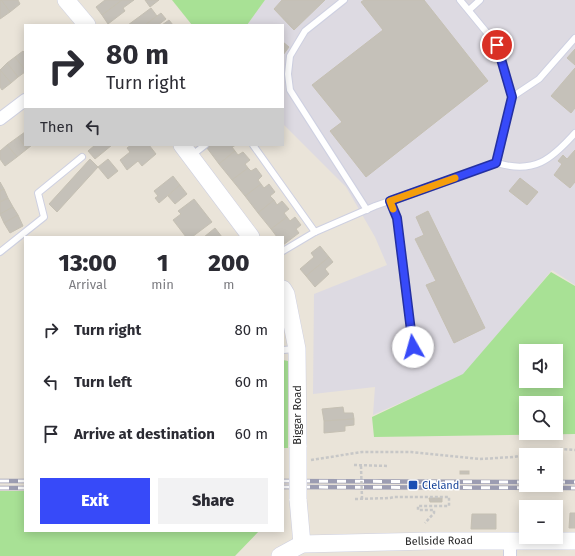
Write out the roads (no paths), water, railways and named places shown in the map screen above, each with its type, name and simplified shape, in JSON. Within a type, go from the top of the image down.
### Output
[{"type":"street","points":[[66,0],[86,24]]},
{"type":"street","points":[[0,119],[24,101]]},
{"type":"street","points":[[187,150],[250,236]]},
{"type":"street","name":"Biggar Road","points":[[284,291],[286,294],[298,447],[298,499],[302,544]]},
{"type":"street","name":"Bellside Road","points":[[302,544],[430,541],[510,548],[575,541]]},
{"type":"street","points":[[280,556],[302,544]]},
{"type":"lane","points":[[344,0],[305,31],[290,56],[288,74],[290,90],[367,210]]},
{"type":"lane","points":[[460,0],[497,45],[512,97],[496,163]]},
{"type":"lane","points":[[469,10],[480,0]]},
{"type":"lane","points":[[512,97],[539,79],[575,38]]},
{"type":"lane","points":[[284,250],[315,232],[367,210],[496,163],[522,167],[538,164],[557,152],[575,133]]},
{"type":"lane","points":[[187,150],[201,146]]},
{"type":"lane","points":[[254,146],[315,232]]},
{"type":"lane","points":[[0,252],[44,217],[38,193],[82,158]]},
{"type":"lane","points":[[390,201],[397,218],[413,347]]},
{"type":"railway","points":[[0,481],[24,481]]},
{"type":"railway","points":[[284,481],[519,482]]},
{"type":"railway","points":[[563,482],[575,482]]},
{"type":"railway","points":[[284,487],[575,488]]},
{"type":"railway","points":[[0,488],[24,488]]},
{"type":"place","name":"Cleland","points":[[413,485]]}]
